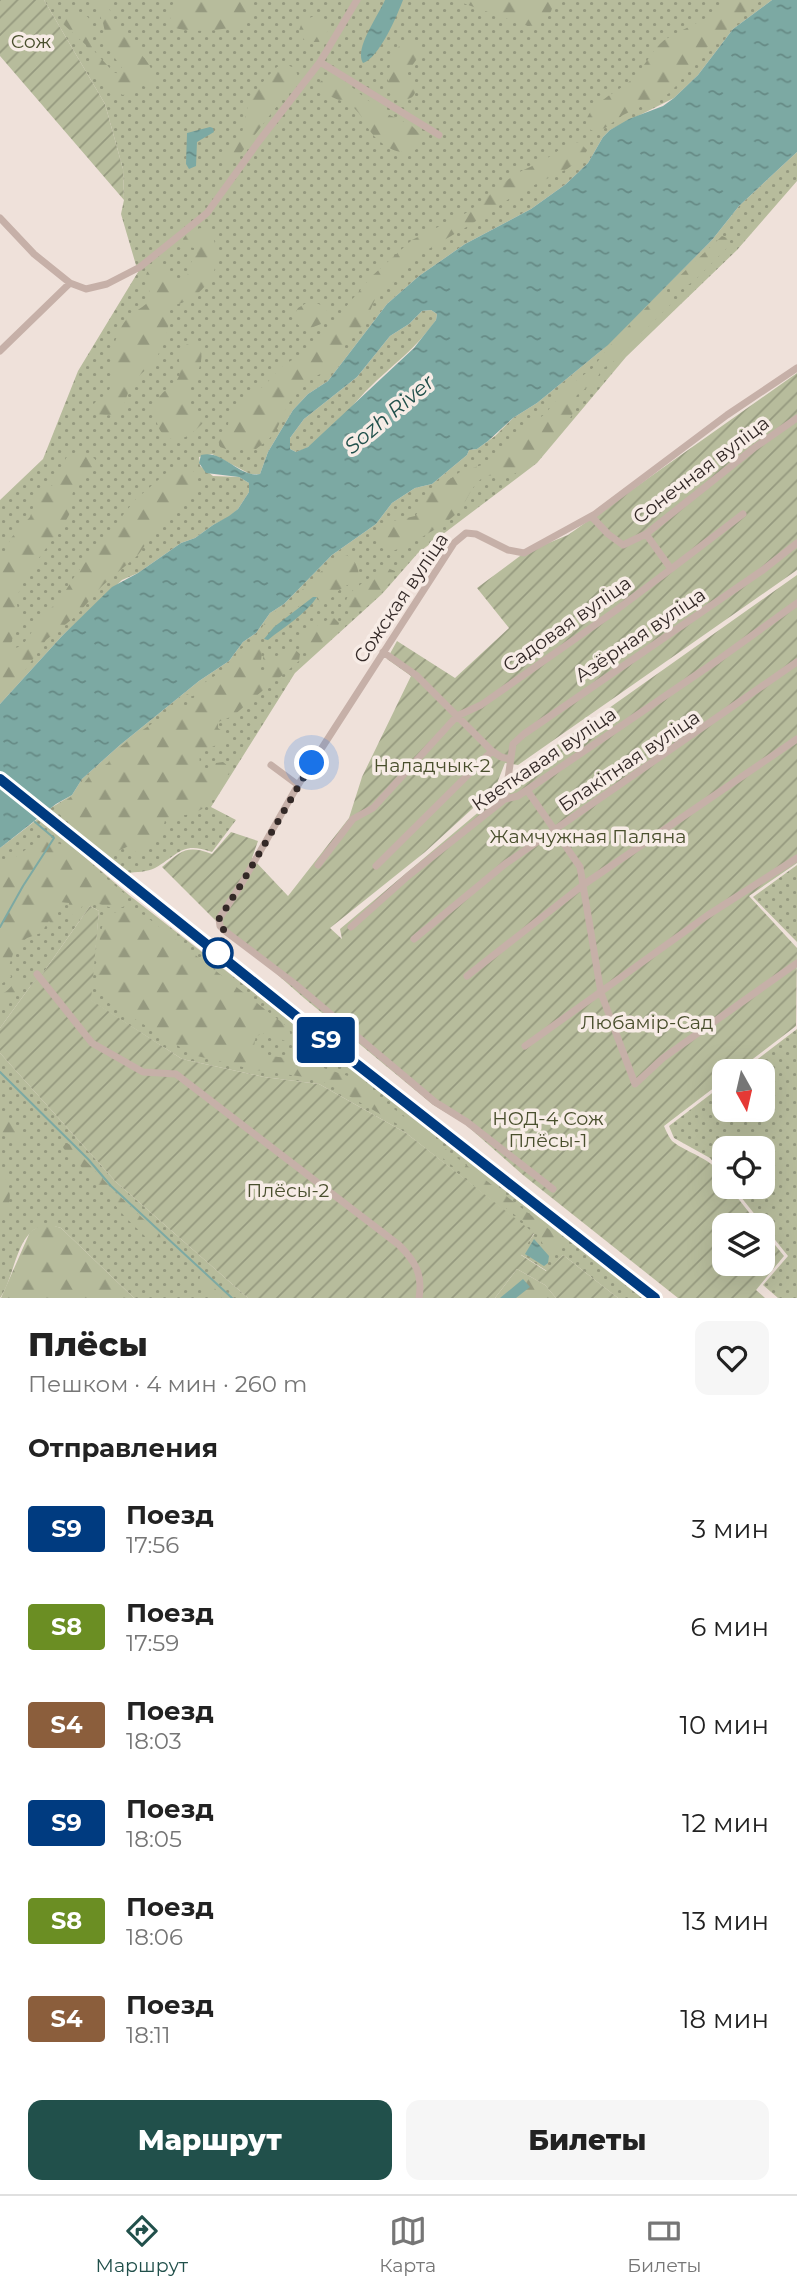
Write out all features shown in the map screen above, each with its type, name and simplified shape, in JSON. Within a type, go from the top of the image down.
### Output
[{"type":"street","points":[[0,218],[34,254],[70,283],[86,289],[107,284],[140,267],[207,213],[320,62],[357,0]]},
{"type":"street","points":[[320,62],[439,135]]},
{"type":"street","points":[[0,351],[70,283]]},
{"type":"street","name":"Сожская вуліца","points":[[553,1189],[467,1122],[435,1102],[295,984],[220,926],[219,919],[298,785],[454,543],[466,533],[476,534],[497,546],[524,553],[592,517],[727,415],[797,368]]},
{"type":"street","name":"Сонечная вуліца","points":[[592,517],[623,545],[646,534],[754,447],[797,418]]},
{"type":"street","name":"Садовая вуліца","points":[[457,716],[481,705],[743,514]]},
{"type":"street","points":[[646,534],[671,569]]},
{"type":"street","name":"Азёрная вуліца","points":[[510,759],[513,744],[524,734],[763,570],[797,543]]},
{"type":"street","name":"Кветкавая вуліца","points":[[351,927],[408,876],[505,799],[518,796],[527,790],[797,603]]},
{"type":"street","points":[[383,652],[416,675],[492,751],[500,757],[510,759],[505,799]]},
{"type":"street","name":"Блакітная вуліца","points":[[414,939],[505,864],[797,662]]},
{"type":"street","points":[[318,866],[353,819],[373,807],[457,716]]},
{"type":"street","points":[[467,976],[583,885],[797,738]]},
{"type":"street","points":[[376,866],[492,751]]},
{"type":"street","points":[[271,765],[298,785]]},
{"type":"street","points":[[527,790],[580,867],[601,993],[635,1084],[663,1058],[797,963]]},
{"type":"street","points":[[525,1046],[708,915],[797,858]]},
{"type":"street","points":[[37,974],[92,1042],[143,1072],[176,1074],[399,1245],[415,1261],[421,1289],[419,1298]]},
{"type":"green space","name":"Сож","points":[[0,0],[44,0],[105,104],[123,169],[124,200],[0,56]]},
{"type":"green space","points":[[44,0],[772,0],[733,29],[698,75],[674,98],[610,130],[588,163],[566,184],[531,209],[465,244],[419,276],[387,304],[328,381],[308,394],[293,410],[268,452],[260,474],[250,474],[212,454],[199,457],[200,466],[213,476],[239,477],[249,483],[249,492],[238,509],[138,573],[122,580],[62,636],[0,704],[0,500],[43,459],[78,371],[138,272],[121,214],[124,200],[123,169],[105,104]]},
{"type":"green space","points":[[93,0],[105,0],[121,32],[146,60],[153,74],[150,88],[137,84],[123,95],[113,91],[93,71],[87,46],[62,23],[61,17],[77,13],[88,17],[94,50],[112,71],[120,73],[122,68],[109,50],[103,23]]},
{"type":"green space","points":[[177,0],[253,0],[253,9],[247,21],[233,27],[199,31],[180,29],[174,27],[170,16]]},
{"type":"green space","points":[[454,0],[554,0],[546,19],[539,24],[528,26]]},
{"type":"green space","points":[[731,0],[761,0],[694,59],[679,83],[668,94],[623,115],[605,128],[593,131],[589,129],[586,121],[593,108],[635,76],[661,43],[708,17]]},
{"type":"green space","points":[[320,16],[327,21],[327,32],[319,42],[306,42],[299,33],[301,25],[308,18]]},
{"type":"green space","points":[[412,42],[419,45],[421,53],[407,73],[416,90],[411,98],[401,99],[390,88],[388,75],[398,47]]},
{"type":"green space","points":[[284,64],[295,68],[298,77],[296,81],[235,161],[227,164],[224,157],[241,138],[248,105],[265,79]]},
{"type":"green space","points":[[327,76],[342,79],[381,111],[411,125],[421,135],[421,146],[400,152],[380,142],[354,108],[320,91],[319,83]]},
{"type":"green space","points":[[579,142],[587,150],[584,157],[567,169],[518,193],[408,261],[397,279],[376,297],[364,325],[345,341],[338,362],[309,381],[294,397],[274,434],[264,443],[256,449],[240,447],[229,450],[220,447],[218,440],[228,426],[232,409],[265,385],[281,367],[311,348],[372,276],[412,240],[468,212],[515,174],[543,161],[568,144]]},
{"type":"green space","points":[[797,152],[797,181],[737,250],[626,357],[537,463],[418,553],[382,594],[295,673],[211,807],[236,820],[212,852],[187,849],[152,869],[127,873],[49,809],[72,795],[82,779],[120,745],[199,681],[229,661],[243,642],[256,633],[270,613],[284,604],[332,555],[376,524],[392,503],[415,488],[432,484],[467,455],[469,450],[477,449],[495,436],[513,418],[537,403],[603,349],[712,240],[739,206]]},
{"type":"green space","points":[[200,228],[210,231],[217,252],[210,280],[196,295],[171,307],[167,331],[158,355],[133,383],[119,412],[97,414],[92,408],[111,386],[112,354],[118,334],[128,318],[145,305],[150,296],[145,279],[147,272],[157,267],[168,268],[176,282],[186,282],[190,264],[197,254],[194,248],[185,246],[183,239]]},
{"type":"green space","points":[[722,236],[730,239],[728,247],[694,281],[676,293],[670,292],[670,285]]},
{"type":"green space","points":[[662,294],[673,298],[671,304],[616,360],[602,369],[595,382],[577,395],[572,415],[538,457],[512,475],[481,479],[456,514],[423,537],[393,551],[387,552],[380,546],[378,537],[384,526],[415,516],[418,512],[417,504],[423,498],[460,472],[491,462],[503,446],[545,414],[566,388],[593,368],[606,350],[657,296]]},
{"type":"green space","points":[[308,302],[319,304],[329,312],[321,324],[308,329],[298,325],[293,317],[298,308]]},
{"type":"green space","points":[[431,310],[437,314],[428,331],[325,435],[306,449],[296,452],[290,449],[290,438],[304,419],[357,377],[390,336],[409,324],[422,311]]},
{"type":"green space","points":[[193,343],[200,348],[201,356],[189,401],[192,409],[203,415],[205,421],[186,437],[169,438],[157,424],[157,403],[178,378],[181,348]]},
{"type":"green space","points":[[797,373],[797,570],[518,765],[505,763],[495,788],[425,852],[330,928],[342,939],[340,929],[500,794],[523,769],[797,575],[797,863],[749,896],[797,948],[796,1026],[753,1059],[712,1059],[712,1089],[664,1126],[672,1141],[712,1164],[712,1199],[738,1199],[750,1213],[712,1213],[712,1276],[768,1276],[756,1290],[765,1298],[678,1298],[523,1175],[465,1124],[432,1104],[304,998],[214,919],[162,867],[185,851],[196,850],[212,854],[231,832],[258,841],[252,858],[288,896],[349,818],[362,777],[411,676],[387,659],[397,641],[455,678],[509,628],[477,588],[524,553],[568,535]]},
{"type":"green space","points":[[82,451],[95,459],[95,464],[74,489],[69,515],[30,571],[18,594],[17,603],[22,623],[11,643],[15,648],[22,646],[44,614],[59,601],[76,574],[135,500],[172,468],[185,467],[195,472],[198,482],[196,488],[154,533],[138,555],[102,586],[76,616],[46,640],[22,675],[0,697],[0,562],[11,538],[30,517],[37,496],[54,484],[70,454]]},
{"type":"green space","points":[[346,555],[356,564],[359,574],[357,580],[324,603],[319,601],[317,594],[313,595],[258,636],[273,613],[285,606],[333,562]]},
{"type":"green space","points":[[387,568],[395,571],[384,590],[362,610],[350,615],[346,603],[350,594],[379,571]]},
{"type":"green space","points":[[334,618],[339,623],[337,631],[311,652],[306,653],[298,645],[313,628]]},
{"type":"green space","points":[[251,642],[258,642],[263,646],[261,673],[268,686],[233,716],[218,722],[218,728],[228,739],[200,756],[202,768],[210,770],[216,763],[223,762],[228,766],[229,773],[206,807],[192,814],[166,818],[159,836],[140,856],[129,846],[113,853],[105,852],[59,814],[57,810],[62,803],[75,794],[92,773],[108,763],[114,752],[171,711],[193,703],[196,695],[186,698],[186,695],[231,665],[241,649]]},
{"type":"green space","points":[[293,648],[300,654],[299,661],[279,678],[268,678],[266,674],[269,665],[263,656],[277,656]]},
{"type":"green space","points":[[39,818],[129,895],[645,1298],[618,1298],[563,1255],[547,1271],[520,1254],[534,1234],[406,1133],[319,1084],[264,1077],[182,1059],[90,1000],[99,911],[90,906],[0,1028],[0,848]]},
{"type":"green space","points":[[49,840],[68,847],[125,894],[129,903],[114,908],[86,901],[74,916],[69,903],[60,902],[57,910],[59,921],[51,933],[46,934],[51,924],[49,921],[41,933],[27,938],[15,948],[9,966],[11,977],[0,985],[0,868],[35,843]]},
{"type":"green space","points":[[797,865],[797,942],[753,897]]},
{"type":"green space","name":"Плёсы-2","points":[[90,906],[99,911],[91,1000],[182,1059],[264,1077],[319,1084],[406,1133],[534,1233],[521,1255],[546,1271],[563,1255],[618,1298],[556,1298],[545,1285],[517,1269],[495,1298],[248,1298],[116,1182],[0,1053],[0,1028]]},
{"type":"green space","points":[[127,910],[144,915],[289,1028],[291,1037],[285,1041],[266,1033],[256,1036],[254,1046],[261,1055],[296,1059],[354,1078],[550,1230],[559,1239],[560,1246],[552,1253],[546,1251],[540,1238],[530,1227],[406,1129],[328,1084],[312,1078],[255,1070],[193,1055],[109,1003],[101,992],[98,978],[102,930],[108,916]]},
{"type":"green space","points":[[19,981],[22,986],[20,990],[5,1002],[0,1010],[0,994]]},
{"type":"green space","points":[[797,1029],[797,1298],[778,1298],[763,1285],[771,1276],[775,1276],[775,1271],[788,1256],[775,1240],[775,1213],[754,1213],[743,1199],[775,1199],[775,1136],[712,1136],[712,1161],[674,1138],[669,1126],[712,1093],[712,1122],[775,1122],[775,1059],[758,1059]]},
{"type":"green space","points":[[0,1053],[116,1182],[248,1298],[134,1298],[61,1228],[46,1226],[35,1229],[27,1237],[0,1298]]},
{"type":"green space","points":[[0,1110],[20,1132],[20,1144],[13,1144],[7,1133],[0,1135]]},
{"type":"green space","points":[[66,1143],[160,1235],[161,1241],[150,1241],[126,1218],[64,1149]]},
{"type":"green space","points":[[0,1170],[8,1184],[10,1198],[0,1225]]},
{"type":"green space","points":[[48,1224],[61,1228],[134,1298],[1,1298],[30,1232]]},
{"type":"green space","points":[[775,1245],[784,1256],[775,1267]]},
{"type":"green space","points":[[517,1269],[545,1285],[556,1298],[495,1298]]},
{"type":"green space","points":[[200,1276],[208,1279],[222,1298],[215,1298],[199,1282]]},
{"type":"water","points":[[385,0],[403,0],[381,45],[369,60],[363,63],[361,57],[364,41]]},
{"type":"water","name":"Sozh River","points":[[772,0],[797,0],[797,152],[739,206],[712,240],[608,345],[537,403],[513,418],[488,441],[477,449],[469,450],[467,455],[432,484],[415,488],[392,503],[376,524],[332,555],[284,604],[270,613],[256,633],[243,642],[229,661],[199,681],[120,745],[82,779],[72,795],[56,804],[0,848],[0,704],[62,636],[112,587],[238,509],[249,492],[249,483],[239,477],[206,473],[199,463],[201,455],[217,456],[245,472],[260,474],[268,452],[293,410],[308,394],[328,381],[387,304],[419,276],[465,244],[531,209],[566,184],[588,163],[610,130],[629,119],[663,106],[674,98],[698,75],[733,29]],"holes":[[[431,310],[437,314],[436,320],[414,348],[308,447],[296,452],[290,449],[290,438],[304,419],[357,377],[390,336],[409,324],[422,311]]]},
{"type":"water","points":[[210,127],[214,132],[197,142],[196,166],[189,169],[186,164],[187,133]]},
{"type":"water","points":[[313,597],[317,597],[301,615],[268,640],[264,639],[274,627]]},
{"type":"water","points":[[534,1239],[549,1256],[548,1263],[544,1266],[525,1254]]},
{"type":"water","points":[[523,1279],[530,1287],[516,1298],[500,1298]]},
{"type":"waterway","points":[[0,927],[54,838],[35,822]]},
{"type":"waterway","points":[[0,1072],[88,1159],[111,1186],[232,1298]]},
{"type":"railway","points":[[0,779],[317,1033],[655,1298]]},
{"type":"train","name":"S9","points":[[0,779],[317,1033],[655,1298]]},
{"type":"route","points":[[218,953],[225,931],[218,923],[219,919],[312,763]]},
{"type":"park label","name":"Наладчык-2","points":[[432,765]]},
{"type":"park label","name":"Жамчужная Паляна","points":[[588,836]]},
{"type":"park label","name":"Любамір-Сад","points":[[647,1022]]},
{"type":"park label","name":"НОД-4 Сож Плёсы-1","points":[[548,1129]]}]
